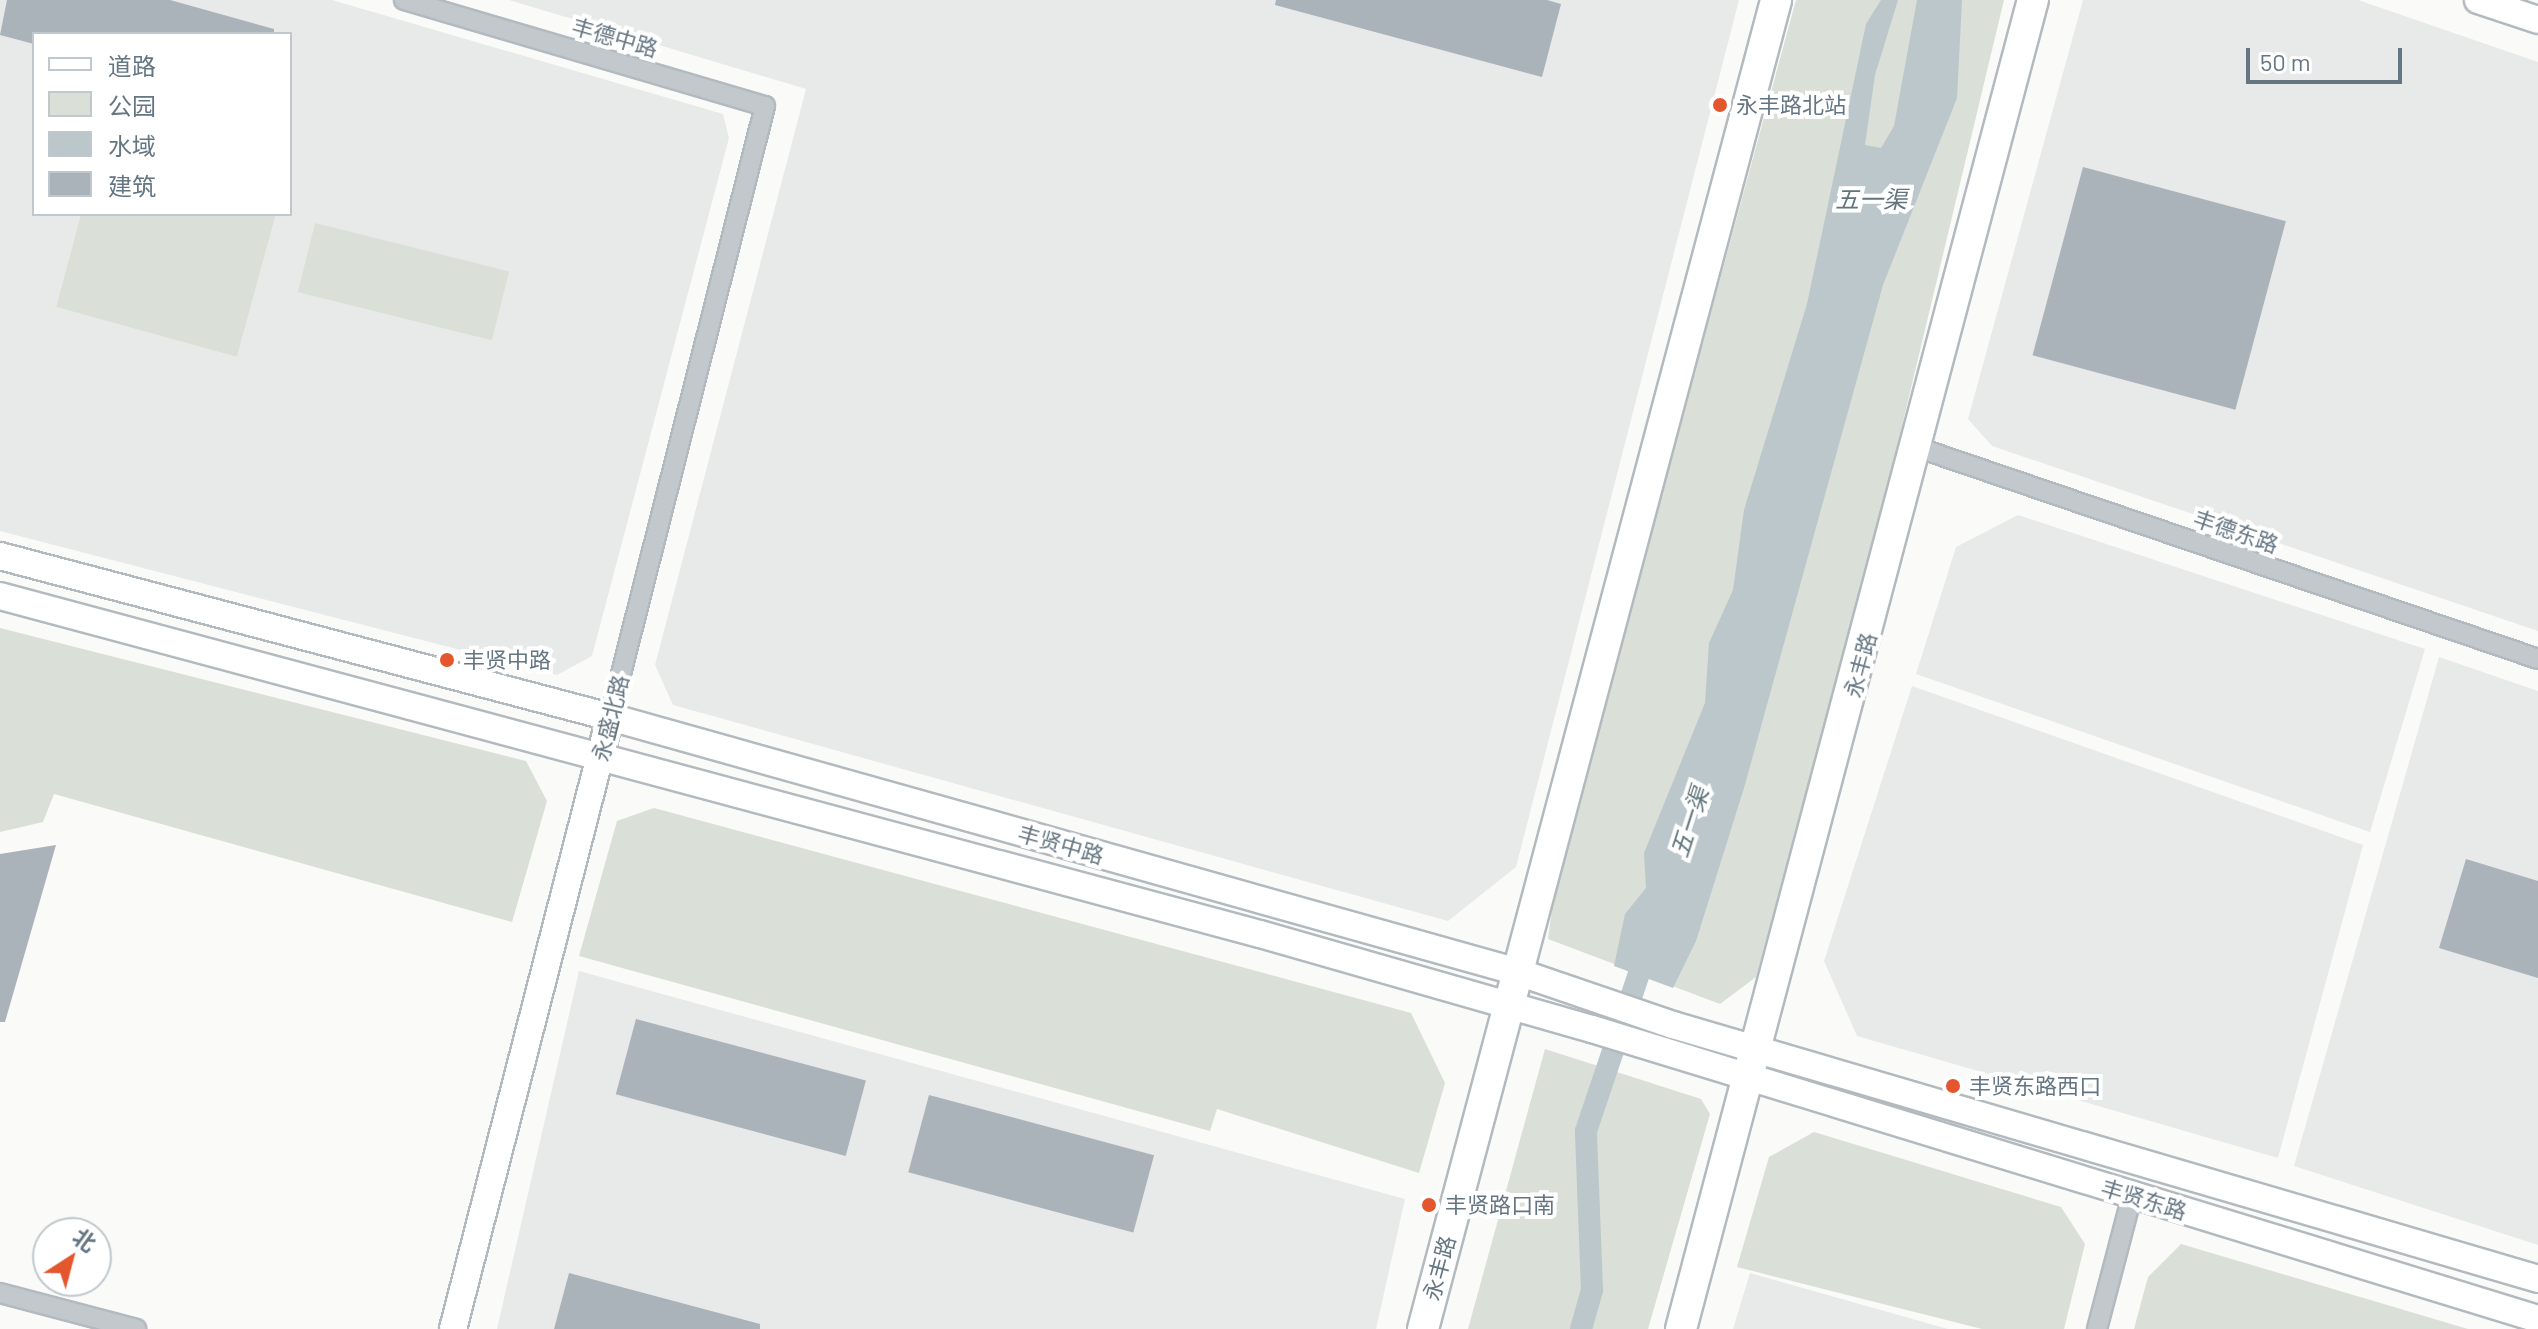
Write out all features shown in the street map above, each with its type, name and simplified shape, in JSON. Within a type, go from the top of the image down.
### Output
[{"type":"main road","name":"永丰路","points":[[1423,1329],[1776,0]]},
{"type":"main road","name":"永丰路","points":[[1681,1329],[1919,448],[2033,0]]},
{"type":"street","name":"丰德中路","points":[[404,0],[765,106]]},
{"type":"street","points":[[2478,0],[2538,20]]},
{"type":"street","name":"永盛北路","points":[[453,1329],[765,106]]},
{"type":"street","name":"丰德东路","points":[[1919,448],[2538,659]]},
{"type":"street","name":"丰贤中路","points":[[0,556],[610,717],[1518,972],[1673,1025],[1754,1063]]},
{"type":"street","name":"丰贤中路","points":[[0,596],[600,755],[1592,1029],[1668,1053],[1754,1063]]},
{"type":"street","name":"丰贤东路","points":[[1754,1063],[2132,1196],[2538,1319]]},
{"type":"street","name":"丰贤东路","points":[[1754,1063],[2538,1279]]},
{"type":"street","points":[[2097,1329],[2132,1196]]},
{"type":"street","points":[[0,1293],[136,1329]]},
{"type":"shaded area","points":[[0,0],[332,0],[723,114],[729,138],[592,656],[557,675],[0,531]]},
{"type":"shaded area","points":[[509,0],[1739,0],[1516,867],[1448,921],[673,705],[655,665],[806,89]]},
{"type":"shaded area","points":[[2083,0],[2358,0],[2538,62],[2538,631],[1992,446],[1968,419]]},
{"type":"shaded area","points":[[2018,515],[2425,649],[2370,832],[1916,674],[1956,547]]},
{"type":"shaded area","points":[[2439,657],[2538,691],[2538,1245],[2294,1166]]},
{"type":"shaded area","points":[[1912,686],[2363,845],[2278,1158],[1857,1036],[1824,961]]},
{"type":"shaded area","points":[[579,971],[1405,1199],[1376,1329],[497,1329]]},
{"type":"shaded area","points":[[1750,1273],[1948,1329],[1733,1329]]},
{"type":"green space","points":[[1796,0],[2004,0],[1872,551],[1756,977],[1720,1004],[1548,939],[1555,885]]},
{"type":"green space","points":[[80,216],[275,216],[237,357],[56,307]]},
{"type":"green space","points":[[315,223],[509,271],[492,340],[298,292]]},
{"type":"green space","points":[[0,628],[526,761],[547,801],[512,922],[54,794],[43,822],[0,832]]},
{"type":"green space","points":[[654,808],[1411,1013],[1445,1083],[1419,1173],[1217,1109],[1210,1131],[579,956],[617,821]]},
{"type":"green space","points":[[1545,1049],[1701,1099],[1710,1114],[1648,1329],[1468,1329]]},
{"type":"green space","points":[[1814,1132],[2061,1207],[2085,1244],[2064,1329],[1982,1329],[1737,1267],[1769,1157]]},
{"type":"green space","points":[[2181,1244],[2468,1329],[2134,1329],[2148,1277]]},
{"type":"water","name":"五一渠","points":[[1881,0],[1898,0],[1875,75],[1865,145],[1881,148],[1894,126],[1917,0],[1962,0],[1957,98],[1883,285],[1744,788],[1696,941],[1673,988],[1614,966],[1625,914],[1646,888],[1644,853],[1705,703],[1709,643],[1733,590],[1744,510],[1807,304],[1866,24]]},
{"type":"building","points":[[7,0],[170,0],[274,29],[274,32],[32,32],[32,43],[0,35]]},
{"type":"building","points":[[1276,0],[1547,0],[1561,4],[1542,77],[1275,5]]},
{"type":"building","points":[[2083,167],[2286,221],[2235,410],[2033,355]]},
{"type":"building","points":[[56,845],[5,1022],[0,1022],[0,854]]},
{"type":"building","points":[[2466,859],[2538,881],[2538,978],[2439,948]]},
{"type":"building","points":[[636,1019],[866,1081],[846,1156],[616,1094]]},
{"type":"building","points":[[929,1095],[1154,1155],[1133,1233],[908,1172]]},
{"type":"building","points":[[569,1273],[760,1324],[760,1329],[554,1329]]},
{"type":"waterway","name":"五一渠","points":[[1581,1329],[1592,1290],[1586,1131],[1648,947]]},
{"type":"place","name":"永丰路北站","points":[[1720,105]]},
{"type":"place","name":"丰贤中路","points":[[447,660]]},
{"type":"place","name":"丰贤东路西口","points":[[1953,1086]]},
{"type":"place","name":"丰贤路口南","points":[[1429,1205]]}]
